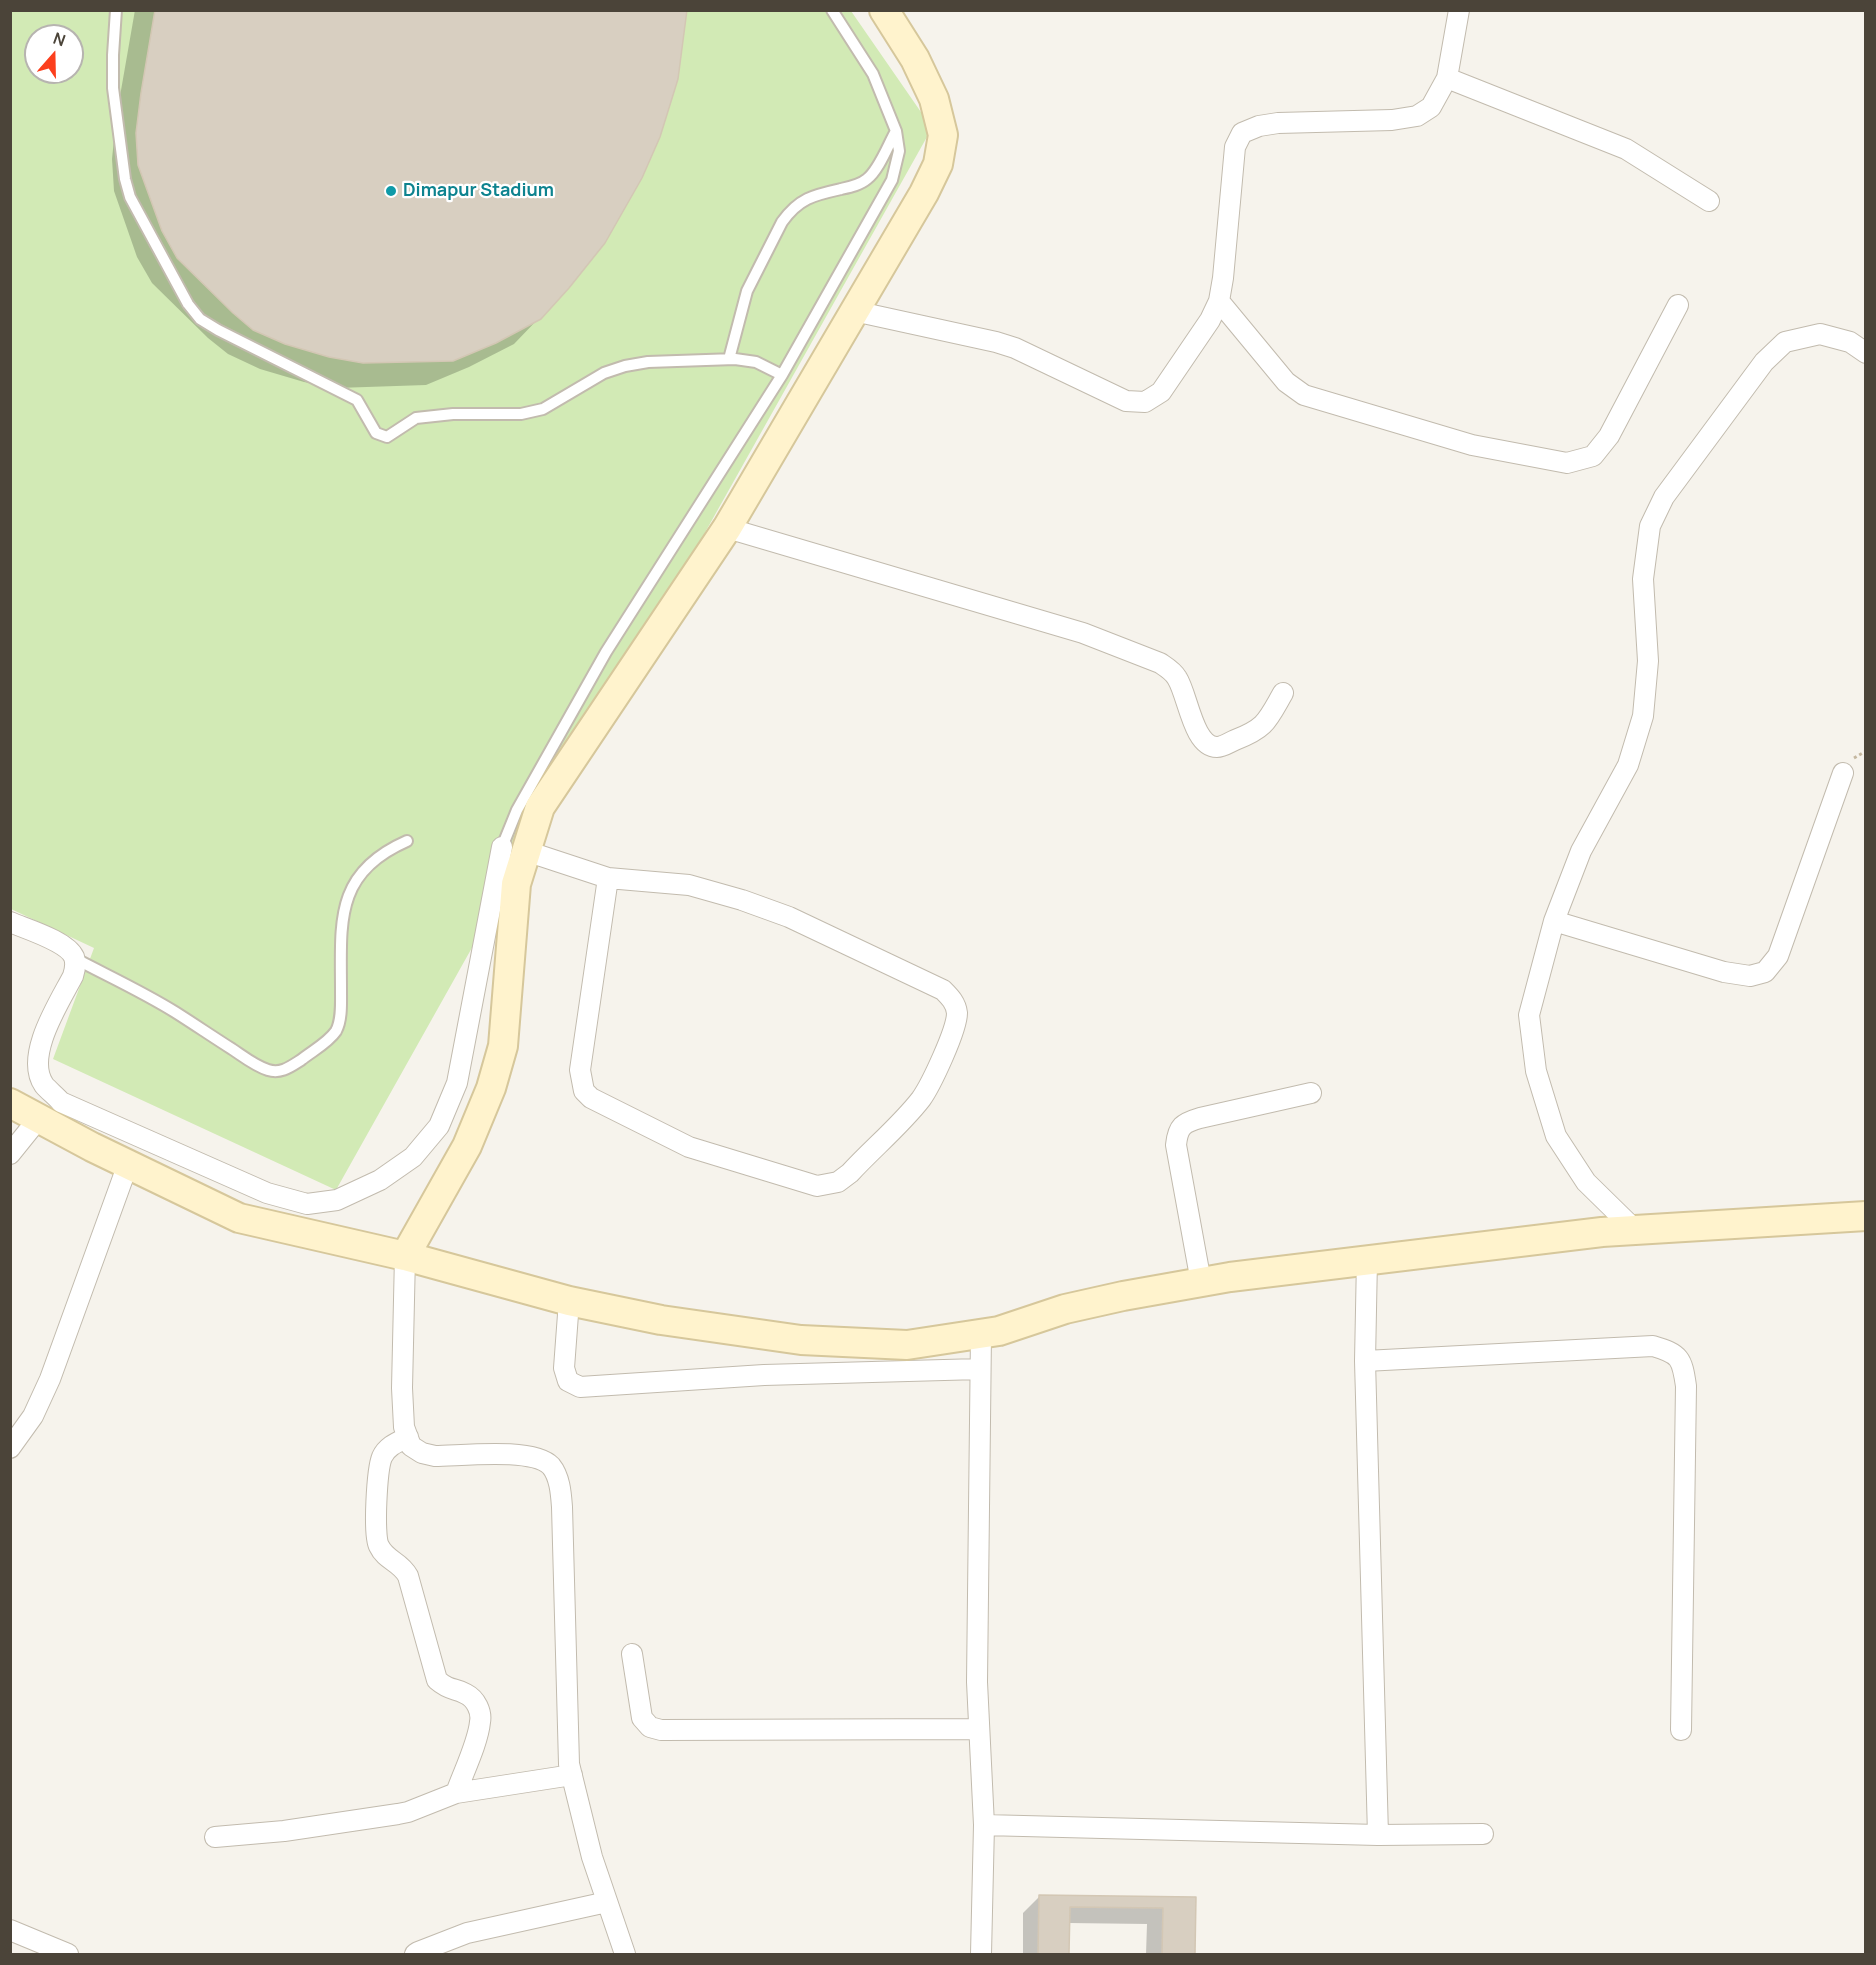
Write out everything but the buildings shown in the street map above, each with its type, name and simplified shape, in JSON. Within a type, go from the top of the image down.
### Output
[{"type":"street","points":[[10,921],[59,943],[69,950],[74,958],[73,976],[42,1038],[38,1062],[43,1084],[61,1102],[267,1193],[308,1204],[337,1200],[380,1180],[413,1157],[439,1126],[457,1083],[514,849],[726,528],[924,193],[938,164],[943,135],[934,99],[915,59],[884,10]]},
{"type":"street","points":[[854,311],[996,342],[1015,348],[1126,400],[1144,402],[1161,392],[1210,320],[1219,301],[1235,147],[1242,134],[1250,128],[1278,123],[1392,120],[1417,116],[1431,107],[1447,78],[1459,10]]},
{"type":"street","points":[[1447,78],[1626,149],[1708,201]]},
{"type":"street","points":[[1219,301],[1286,382],[1304,395],[1472,445],[1568,463],[1593,456],[1609,436],[1678,305]]},
{"type":"street","points":[[1635,1230],[1586,1182],[1556,1136],[1536,1071],[1529,1015],[1554,921],[1581,851],[1628,765],[1638,739],[1643,716],[1648,661],[1643,579],[1650,526],[1664,497],[1764,362],[1785,342],[1820,334],[1850,342],[1866,354]]},
{"type":"street","points":[[726,528],[1083,633],[1160,663],[1178,679],[1200,738],[1209,745],[1218,747],[1262,728],[1283,693]]},
{"type":"street","points":[[1554,921],[1724,972],[1750,976],[1765,972],[1778,956],[1843,773]]},
{"type":"street","points":[[514,849],[608,878],[689,885],[742,900],[789,917],[943,990],[953,1000],[957,1013],[955,1024],[933,1078],[921,1099],[850,1173],[838,1182],[818,1186],[689,1147],[591,1098],[584,1091],[580,1070],[608,878]]},
{"type":"street","points":[[514,849],[516,884],[503,1046],[491,1088],[467,1146],[405,1256],[402,1388],[404,1427],[411,1446],[422,1453],[435,1456],[519,1454],[534,1457],[550,1466],[560,1485],[569,1764],[592,1857],[625,1954]]},
{"type":"street","points":[[1201,1282],[1176,1144],[1177,1132],[1186,1123],[1200,1118],[1311,1093]]},
{"type":"street","points":[[10,1103],[239,1218],[405,1256],[569,1301],[661,1320],[801,1340],[907,1345],[999,1332],[1065,1309],[1201,1282],[1602,1232],[1866,1216]]},
{"type":"street","points":[[10,1154],[39,1118]]},
{"type":"street","points":[[10,1448],[33,1416],[50,1378],[128,1164]]},
{"type":"street","points":[[1367,1260],[1365,1360],[1378,1835]]},
{"type":"street","points":[[569,1301],[564,1368],[568,1381],[580,1387],[764,1375],[980,1369]]},
{"type":"street","points":[[981,1334],[977,1682],[984,1825],[981,1954]]},
{"type":"street","points":[[1365,1360],[1653,1346],[1672,1352],[1683,1367],[1686,1386],[1682,1730]]},
{"type":"street","points":[[408,1437],[391,1445],[383,1456],[379,1470],[376,1532],[378,1545],[387,1557],[403,1566],[408,1576],[437,1680],[446,1689],[467,1694],[477,1704],[481,1719],[478,1734],[456,1793]]},
{"type":"street","points":[[632,1654],[642,1718],[650,1726],[661,1730],[979,1729]]},
{"type":"street","points":[[215,1837],[284,1831],[398,1814],[456,1793],[572,1775]]},
{"type":"street","points":[[984,1825],[1378,1835],[1483,1834]]},
{"type":"street","points":[[415,1954],[467,1933],[606,1902]]},
{"type":"street","points":[[10,1929],[68,1954]]},
{"type":"lane","points":[[116,10],[113,88],[125,179],[130,198],[188,304],[201,318],[218,330],[357,400],[376,433],[390,436],[411,419],[416,418],[453,414],[521,414],[543,409],[604,373],[648,362],[729,359],[756,362],[782,375]]},
{"type":"lane","points":[[514,849],[517,810],[606,652],[782,375],[892,180],[899,151],[896,131],[873,74],[832,10]]},
{"type":"lane","points":[[729,359],[747,291],[789,212],[800,202],[813,195],[854,186],[865,181],[872,175],[896,131]]},
{"type":"lane","points":[[74,958],[174,1011],[253,1063],[281,1072],[320,1046],[336,1031],[340,1008],[341,923],[345,905],[363,871],[388,850],[407,841]]},
{"type":"green space","points":[[10,11],[851,11],[932,128],[336,1190],[53,1059],[94,948],[11,909]]},
{"type":"place","name":"Dimapur Stadium","points":[[391,191]]}]
